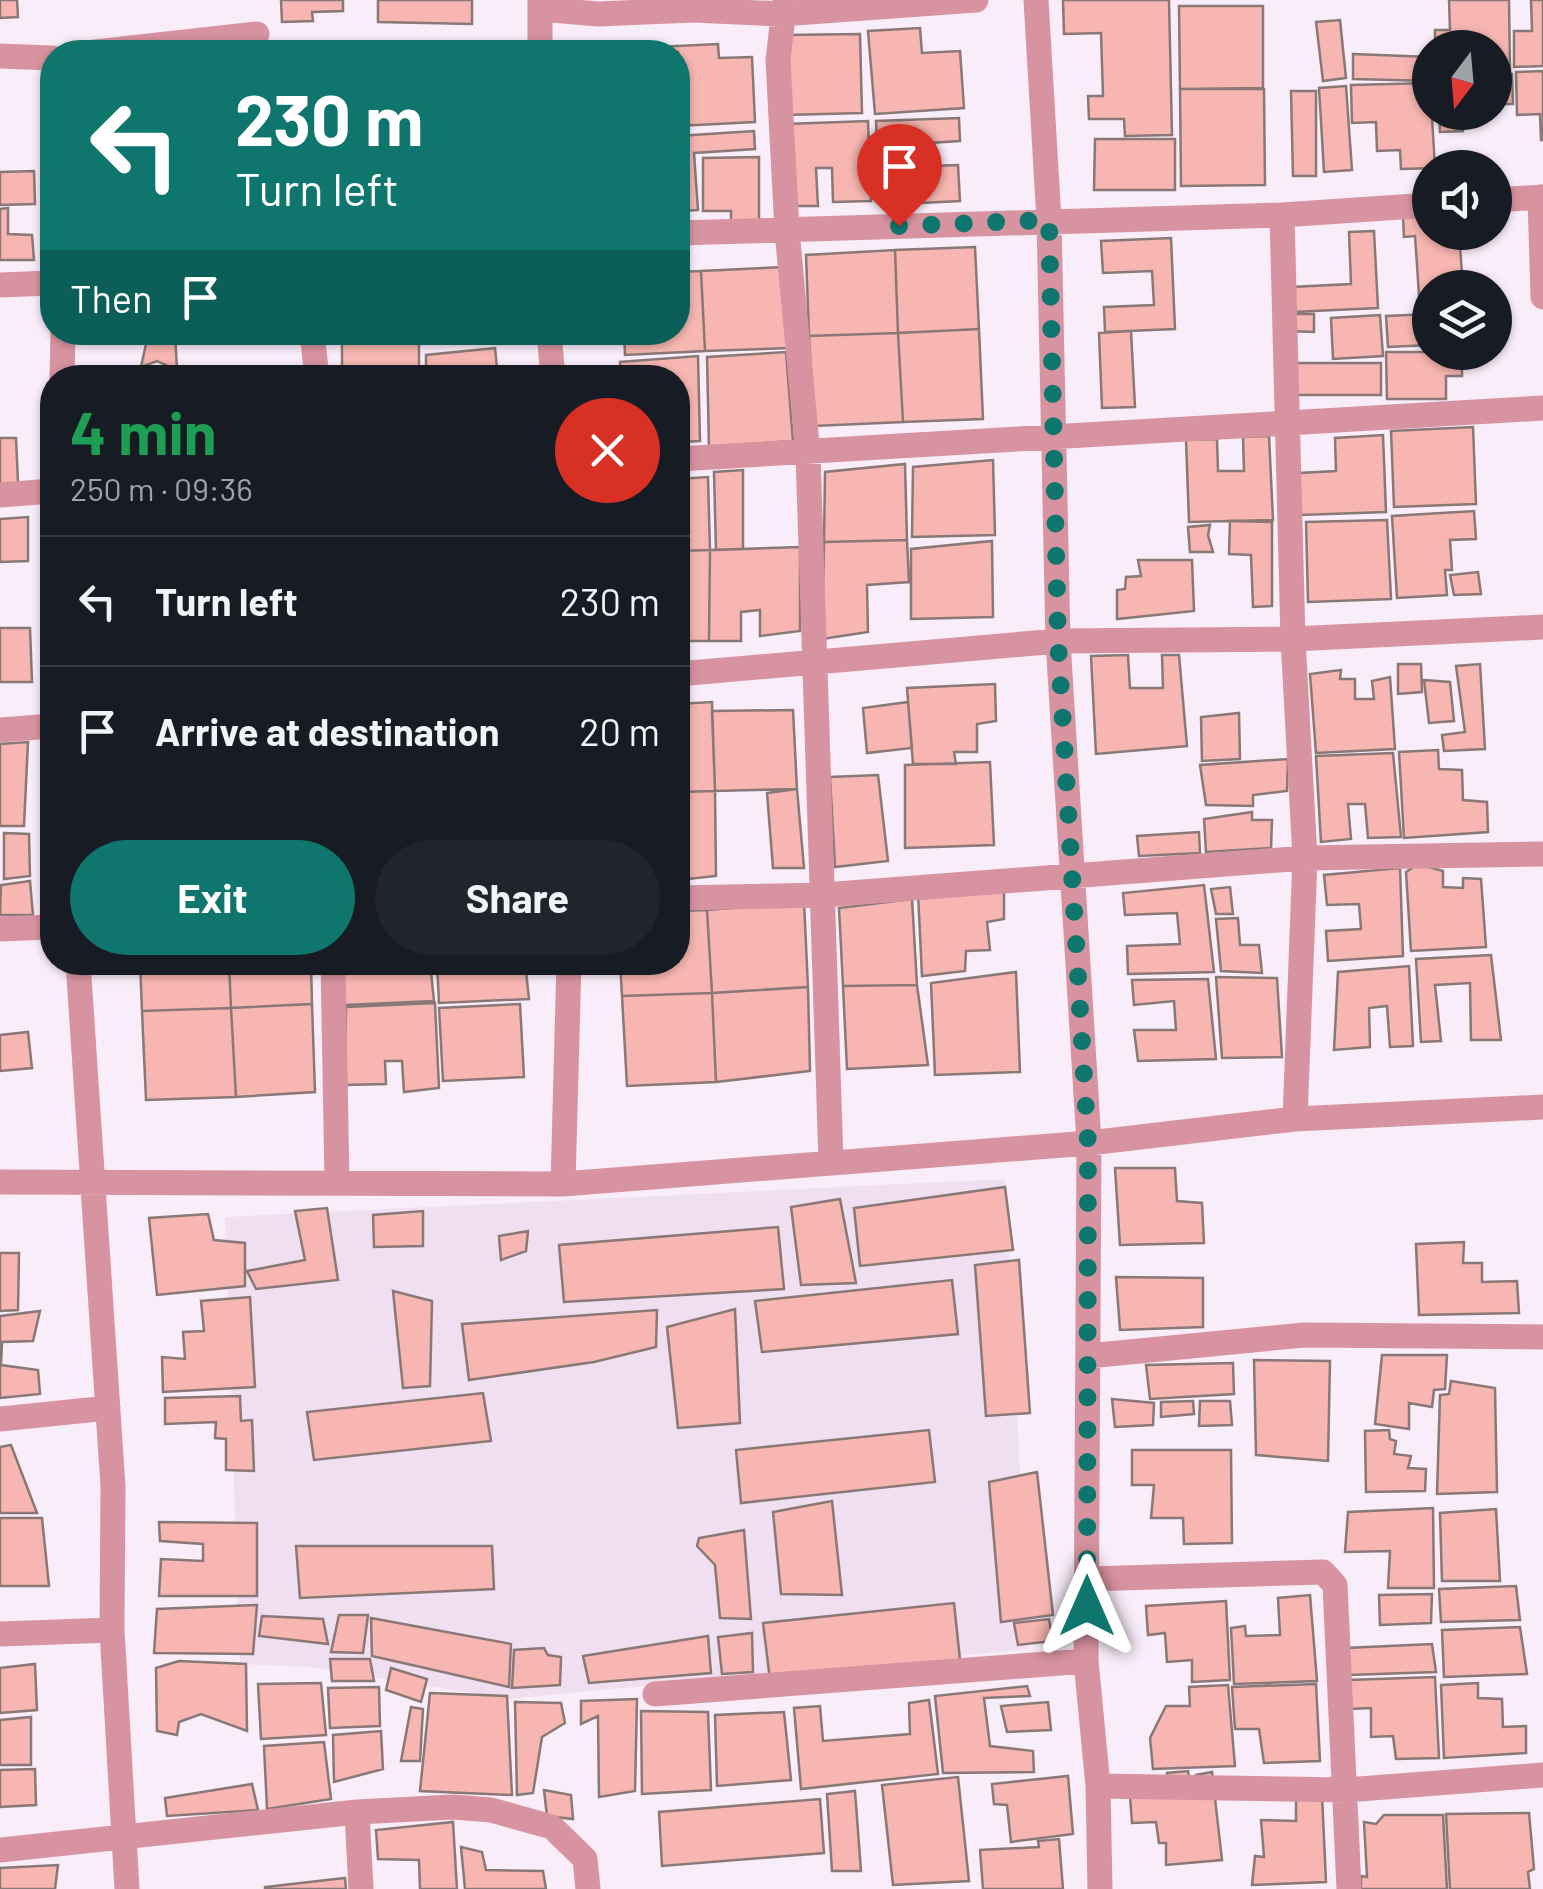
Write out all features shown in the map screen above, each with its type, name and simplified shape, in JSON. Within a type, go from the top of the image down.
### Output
[{"type":"street","points":[[540,40],[540,5],[598,14],[976,0]]},
{"type":"street","points":[[1036,0],[1049,220],[1058,641],[1069,877],[1088,1143],[1086,1660],[1098,1786],[1100,1889]]},
{"type":"street","points":[[783,7],[778,60],[787,230],[808,454],[831,1162]]},
{"type":"street","points":[[203,40],[257,34]]},
{"type":"street","points":[[0,56],[40,58]]},
{"type":"street","points":[[1512,199],[1541,197],[1543,297]]},
{"type":"street","points":[[690,233],[1282,215],[1412,206]]},
{"type":"street","points":[[1282,215],[1293,639],[1305,858],[1295,1120]]},
{"type":"street","points":[[0,286],[40,284]]},
{"type":"street","points":[[690,459],[1054,440],[1543,408]]},
{"type":"street","points":[[0,495],[40,492]]},
{"type":"street","points":[[690,673],[1058,641],[1293,639],[1543,627]]},
{"type":"street","points":[[0,730],[40,727]]},
{"type":"street","points":[[690,898],[824,896],[1305,858],[1543,854]]},
{"type":"street","points":[[0,929],[40,927]]},
{"type":"street","points":[[79,975],[108,1408],[112,1630],[127,1889]]},
{"type":"street","points":[[333,975],[337,1182]]},
{"type":"street","points":[[563,1184],[568,975]]},
{"type":"street","points":[[0,1182],[563,1184],[1088,1143],[1295,1120],[1543,1107]]},
{"type":"street","points":[[1088,1356],[1304,1335],[1543,1337]]},
{"type":"street","points":[[0,1419],[108,1408]]},
{"type":"street","points":[[1087,1579],[1324,1572],[1335,1585],[1348,1889]]},
{"type":"street","points":[[0,1634],[112,1630]]},
{"type":"street","points":[[655,1694],[1086,1660]]},
{"type":"street","points":[[1098,1786],[1346,1790],[1543,1775]]},
{"type":"street","points":[[0,1850],[357,1812],[472,1809],[552,1827],[585,1859],[588,1889]]},
{"type":"street","points":[[357,1812],[361,1889]]},
{"type":"shaded area","points":[[1005,1179],[1029,1649],[509,1699],[311,1667],[240,1664],[225,1217]]},
{"type":"building","points":[[0,0],[17,0],[18,17],[0,18]]},
{"type":"building","points":[[281,0],[343,0],[343,11],[312,12],[313,21],[282,22]]},
{"type":"building","points":[[378,0],[472,0],[472,24],[378,22]]},
{"type":"building","points":[[1063,0],[1169,0],[1172,135],[1125,136],[1124,119],[1089,119],[1088,96],[1103,96],[1101,33],[1064,34]]},
{"type":"building","points":[[1449,0],[1509,0],[1509,30],[1450,30]]},
{"type":"building","points":[[1531,0],[1543,0],[1543,66],[1514,67],[1514,31],[1532,31]]},
{"type":"building","points":[[1179,6],[1263,6],[1263,88],[1180,89]]},
{"type":"building","points":[[1340,20],[1346,78],[1323,81],[1316,22]]},
{"type":"building","points":[[920,28],[922,53],[960,51],[964,108],[875,114],[868,31]]},
{"type":"building","points":[[860,34],[862,113],[785,115],[783,35]]},
{"type":"building","points":[[718,44],[719,58],[752,57],[755,122],[690,125],[690,45]]},
{"type":"building","points":[[1353,54],[1412,56],[1412,81],[1353,79]]},
{"type":"building","points":[[1543,71],[1541,140],[1540,114],[1517,115],[1516,72]]},
{"type":"building","points":[[1412,83],[1412,130],[1433,130],[1434,150],[1412,150],[1412,169],[1401,169],[1400,150],[1377,151],[1376,122],[1352,123],[1351,85]]},
{"type":"building","points":[[1346,86],[1352,170],[1324,172],[1319,88]]},
{"type":"building","points":[[1180,89],[1264,89],[1265,185],[1181,186]]},
{"type":"building","points":[[1291,91],[1316,91],[1316,176],[1293,176]]},
{"type":"building","points":[[959,118],[960,141],[929,143],[930,166],[958,165],[960,201],[880,205],[876,121]]},
{"type":"building","points":[[868,121],[871,201],[833,202],[832,168],[816,168],[818,206],[789,206],[786,124]]},
{"type":"building","points":[[754,131],[755,149],[694,153],[698,210],[690,210],[690,135]]},
{"type":"building","points":[[1095,139],[1175,139],[1175,190],[1094,190]]},
{"type":"building","points":[[759,157],[759,222],[731,222],[731,211],[703,211],[703,158]]},
{"type":"building","points":[[34,171],[35,204],[0,205],[0,172]]},
{"type":"building","points":[[8,208],[8,234],[32,235],[34,260],[0,260],[0,209]]},
{"type":"building","points":[[1412,216],[1412,236],[1404,237],[1403,217]]},
{"type":"building","points":[[1374,231],[1378,308],[1293,312],[1291,287],[1351,284],[1349,232]]},
{"type":"building","points":[[1171,238],[1175,329],[1105,332],[1104,307],[1154,305],[1152,271],[1103,273],[1101,241]]},
{"type":"building","points":[[975,247],[979,329],[898,333],[895,250]]},
{"type":"building","points":[[895,250],[898,333],[809,336],[806,255]]},
{"type":"building","points":[[1416,250],[1460,250],[1462,270],[1417,270]]},
{"type":"building","points":[[785,267],[789,348],[705,351],[701,271]]},
{"type":"building","points":[[690,271],[701,271],[705,351],[625,355],[625,345],[690,345]]},
{"type":"building","points":[[1286,314],[1314,314],[1314,332],[1286,331]]},
{"type":"building","points":[[1380,315],[1383,356],[1333,359],[1331,318]]},
{"type":"building","points":[[1412,315],[1412,346],[1388,347],[1386,316]]},
{"type":"building","points":[[979,329],[983,419],[903,422],[898,333]]},
{"type":"building","points":[[1131,331],[1135,407],[1102,408],[1099,333]]},
{"type":"building","points":[[898,333],[903,422],[814,426],[809,336]]},
{"type":"building","points":[[146,345],[176,345],[177,365],[157,361],[141,365]]},
{"type":"building","points":[[342,345],[419,345],[419,365],[342,365]]},
{"type":"building","points":[[495,348],[497,365],[426,365],[426,355]]},
{"type":"building","points":[[786,352],[793,441],[709,447],[707,357]]},
{"type":"building","points":[[1386,352],[1412,352],[1412,370],[1462,370],[1462,376],[1446,376],[1446,399],[1387,399]]},
{"type":"building","points":[[698,356],[700,441],[690,441],[690,365],[620,362]]},
{"type":"building","points":[[1289,363],[1381,363],[1381,395],[1290,395]]},
{"type":"building","points":[[1473,427],[1476,504],[1394,507],[1391,431]]},
{"type":"building","points":[[1383,435],[1386,512],[1301,515],[1299,473],[1336,471],[1335,438]]},
{"type":"building","points":[[1269,436],[1273,520],[1189,522],[1186,440],[1217,439],[1218,471],[1244,471],[1243,437]]},
{"type":"building","points":[[0,438],[16,438],[18,483],[0,485]]},
{"type":"building","points":[[993,460],[995,535],[912,537],[913,467]]},
{"type":"building","points":[[905,464],[907,540],[824,542],[825,472]]},
{"type":"building","points":[[743,470],[743,549],[716,550],[714,472]]},
{"type":"building","points":[[708,477],[710,550],[690,551],[690,478]]},
{"type":"building","points":[[1474,511],[1476,539],[1450,540],[1452,570],[1445,570],[1447,595],[1397,598],[1392,516]]},
{"type":"building","points":[[28,517],[28,561],[0,562],[0,519]]},
{"type":"building","points":[[1387,520],[1391,599],[1308,602],[1306,522]]},
{"type":"building","points":[[1230,521],[1272,522],[1272,606],[1253,607],[1251,555],[1229,554]]},
{"type":"building","points":[[1210,525],[1208,535],[1213,552],[1190,552],[1188,527]]},
{"type":"building","points":[[907,540],[909,582],[867,585],[868,632],[822,639],[824,542]]},
{"type":"building","points":[[992,541],[993,617],[911,619],[911,549]]},
{"type":"building","points":[[800,547],[800,631],[760,636],[760,610],[741,612],[741,641],[709,641],[710,550]]},
{"type":"building","points":[[710,550],[709,641],[690,641],[690,551]]},
{"type":"building","points":[[1138,560],[1192,560],[1194,611],[1117,619],[1117,590],[1125,589],[1126,577],[1141,576]]},
{"type":"building","points":[[1478,572],[1481,594],[1454,595],[1450,575]]},
{"type":"building","points":[[0,628],[30,628],[32,682],[0,682]]},
{"type":"building","points":[[1128,655],[1130,688],[1163,688],[1162,655],[1179,655],[1187,746],[1096,754],[1091,656]]},
{"type":"building","points":[[1398,664],[1421,664],[1422,692],[1398,694]]},
{"type":"building","points":[[1480,664],[1485,749],[1444,751],[1442,735],[1465,732],[1456,666]]},
{"type":"building","points":[[1341,670],[1340,679],[1355,679],[1355,699],[1374,699],[1372,681],[1390,677],[1395,749],[1316,753],[1310,674]]},
{"type":"building","points":[[1424,680],[1450,682],[1454,721],[1429,723]]},
{"type":"building","points":[[995,684],[996,721],[977,724],[977,752],[954,752],[956,764],[913,764],[907,688]]},
{"type":"building","points":[[712,702],[715,791],[690,792],[690,703]]},
{"type":"building","points":[[908,702],[912,748],[867,753],[863,708]]},
{"type":"building","points":[[793,710],[797,789],[715,791],[712,711]]},
{"type":"building","points":[[1239,713],[1240,759],[1202,761],[1201,717]]},
{"type":"building","points":[[28,742],[24,826],[0,826],[0,744]]},
{"type":"building","points":[[1438,750],[1439,769],[1462,770],[1463,800],[1487,802],[1488,832],[1404,838],[1399,752]]},
{"type":"building","points":[[1393,753],[1401,837],[1368,838],[1365,804],[1348,804],[1351,839],[1321,842],[1316,756]]},
{"type":"building","points":[[1288,759],[1287,791],[1253,795],[1253,806],[1206,805],[1200,765]]},
{"type":"building","points":[[990,762],[994,845],[905,848],[905,765]]},
{"type":"building","points":[[878,775],[888,861],[835,867],[830,777]]},
{"type":"building","points":[[797,789],[804,868],[773,868],[767,793]]},
{"type":"building","points":[[715,791],[716,876],[690,879],[690,792]]},
{"type":"building","points":[[1252,812],[1252,820],[1272,820],[1271,848],[1206,852],[1204,819]]},
{"type":"building","points":[[1199,832],[1200,853],[1139,856],[1137,836]]},
{"type":"building","points":[[4,833],[29,834],[30,876],[4,879]]},
{"type":"building","points":[[1418,864],[1443,871],[1443,887],[1463,888],[1463,878],[1481,879],[1486,947],[1411,951],[1406,872]]},
{"type":"building","points":[[1400,868],[1403,956],[1328,961],[1326,931],[1361,929],[1359,904],[1327,905],[1324,875]]},
{"type":"building","points":[[30,881],[33,915],[0,915],[1,885]]},
{"type":"building","points":[[1204,885],[1214,972],[1128,974],[1127,946],[1180,944],[1177,913],[1125,915],[1123,893]]},
{"type":"building","points":[[1004,887],[1004,919],[987,922],[990,950],[966,951],[965,971],[922,976],[918,893]]},
{"type":"building","points":[[1230,887],[1233,914],[1216,914],[1211,889]]},
{"type":"building","points":[[912,899],[917,985],[843,986],[839,908]]},
{"type":"building","points":[[804,902],[808,987],[712,993],[707,910]]},
{"type":"building","points":[[707,910],[712,993],[622,996],[621,975],[690,975],[690,911]]},
{"type":"building","points":[[1238,918],[1240,945],[1259,945],[1262,973],[1221,971],[1216,919]]},
{"type":"building","points":[[1491,955],[1501,1040],[1471,1040],[1470,983],[1435,985],[1441,1041],[1421,1042],[1416,959]]},
{"type":"building","points":[[1409,966],[1413,1046],[1390,1047],[1387,1006],[1369,1008],[1370,1047],[1334,1050],[1338,972]]},
{"type":"building","points":[[1016,972],[1020,1072],[935,1075],[931,983]]},
{"type":"building","points":[[141,975],[230,975],[231,1008],[142,1011]]},
{"type":"building","points":[[230,975],[311,975],[312,1004],[231,1008]]},
{"type":"building","points":[[344,975],[431,975],[434,1001],[345,1005]]},
{"type":"building","points":[[438,975],[526,975],[529,999],[439,1003]]},
{"type":"building","points":[[1216,977],[1277,978],[1282,1057],[1222,1058]]},
{"type":"building","points":[[1208,979],[1216,1059],[1138,1061],[1134,1030],[1176,1030],[1174,1001],[1134,1005],[1132,980]]},
{"type":"building","points":[[917,985],[928,1065],[847,1069],[843,986]]},
{"type":"building","points":[[808,987],[810,1071],[716,1082],[712,993]]},
{"type":"building","points":[[712,993],[716,1082],[627,1086],[622,996]]},
{"type":"building","points":[[435,1003],[439,1088],[404,1092],[402,1061],[385,1061],[386,1084],[345,1085],[346,1007]]},
{"type":"building","points":[[312,1004],[315,1092],[236,1097],[231,1008]]},
{"type":"building","points":[[520,1004],[524,1077],[443,1081],[439,1008]]},
{"type":"building","points":[[231,1008],[236,1097],[146,1100],[142,1011]]},
{"type":"building","points":[[28,1032],[32,1068],[0,1071],[0,1035]]},
{"type":"building","points":[[1115,1168],[1175,1168],[1177,1201],[1202,1203],[1204,1243],[1120,1245]]},
{"type":"building","points":[[1005,1187],[1013,1250],[860,1266],[854,1208]]},
{"type":"building","points":[[840,1199],[856,1283],[801,1285],[791,1207]]},
{"type":"building","points":[[327,1208],[338,1280],[256,1289],[247,1271],[305,1260],[295,1211]]},
{"type":"building","points":[[423,1211],[423,1246],[374,1247],[373,1215]]},
{"type":"building","points":[[208,1214],[214,1240],[245,1243],[245,1286],[157,1295],[149,1218]]},
{"type":"building","points":[[778,1227],[784,1289],[564,1302],[559,1245]]},
{"type":"building","points":[[528,1231],[526,1251],[501,1260],[499,1236]]},
{"type":"building","points":[[1464,1242],[1463,1263],[1482,1263],[1482,1282],[1517,1281],[1519,1313],[1419,1315],[1416,1244]]},
{"type":"building","points":[[0,1253],[19,1253],[18,1310],[0,1311]]},
{"type":"building","points":[[1019,1260],[1030,1413],[986,1416],[975,1265]]},
{"type":"building","points":[[1116,1277],[1203,1278],[1203,1327],[1120,1330]]},
{"type":"building","points":[[952,1280],[958,1334],[762,1352],[755,1301]]},
{"type":"building","points":[[393,1291],[432,1301],[430,1386],[403,1388]]},
{"type":"building","points":[[250,1297],[255,1387],[163,1392],[162,1357],[185,1359],[183,1332],[204,1331],[201,1301]]},
{"type":"building","points":[[735,1309],[740,1423],[678,1428],[667,1327]]},
{"type":"building","points":[[657,1310],[656,1347],[594,1362],[469,1380],[462,1324]]},
{"type":"building","points":[[40,1311],[33,1341],[2,1342],[1,1365],[38,1370],[40,1394],[0,1398],[0,1316]]},
{"type":"building","points":[[1382,1355],[1447,1355],[1445,1389],[1434,1390],[1432,1407],[1409,1403],[1409,1429],[1375,1424]]},
{"type":"building","points":[[1254,1360],[1330,1361],[1328,1461],[1256,1455]]},
{"type":"building","points":[[1233,1363],[1234,1394],[1150,1399],[1146,1365]]},
{"type":"building","points":[[1451,1381],[1495,1388],[1497,1492],[1437,1494],[1440,1395],[1449,1394]]},
{"type":"building","points":[[483,1393],[491,1441],[314,1460],[307,1412]]},
{"type":"building","points":[[240,1396],[241,1421],[252,1420],[254,1471],[226,1470],[226,1439],[215,1438],[216,1422],[165,1424],[165,1398]]},
{"type":"building","points":[[1112,1399],[1154,1403],[1153,1425],[1115,1427]]},
{"type":"building","points":[[1193,1401],[1194,1414],[1161,1417],[1161,1402]]},
{"type":"building","points":[[1200,1401],[1230,1401],[1232,1425],[1199,1426]]},
{"type":"building","points":[[929,1430],[935,1482],[741,1503],[736,1450]]},
{"type":"building","points":[[1389,1430],[1390,1439],[1396,1441],[1394,1454],[1411,1456],[1408,1468],[1426,1469],[1425,1491],[1366,1492],[1365,1431]]},
{"type":"building","points":[[11,1445],[37,1513],[0,1513],[0,1447]]},
{"type":"building","points":[[1132,1450],[1231,1450],[1232,1543],[1184,1544],[1183,1518],[1151,1518],[1154,1485],[1132,1485]]},
{"type":"building","points":[[1037,1472],[1053,1615],[1001,1622],[989,1482]]},
{"type":"building","points":[[832,1501],[842,1595],[781,1594],[773,1512]]},
{"type":"building","points":[[1433,1508],[1434,1588],[1388,1588],[1390,1551],[1345,1552],[1348,1512]]},
{"type":"building","points":[[1496,1509],[1500,1581],[1442,1581],[1440,1513]]},
{"type":"building","points":[[0,1518],[42,1518],[49,1586],[0,1586]]},
{"type":"building","points":[[159,1522],[257,1523],[257,1596],[159,1596],[161,1559],[203,1561],[203,1544],[160,1541]]},
{"type":"building","points":[[744,1530],[751,1619],[720,1618],[715,1565],[697,1546],[699,1538]]},
{"type":"building","points":[[296,1546],[492,1546],[494,1589],[300,1598]]},
{"type":"building","points":[[1516,1586],[1520,1620],[1441,1622],[1439,1589]]},
{"type":"building","points":[[1432,1594],[1431,1623],[1380,1625],[1379,1595]]},
{"type":"building","points":[[1310,1595],[1317,1681],[1234,1684],[1231,1628],[1245,1626],[1246,1636],[1280,1635],[1278,1598]]},
{"type":"building","points":[[1226,1601],[1230,1680],[1192,1682],[1192,1660],[1167,1662],[1165,1633],[1148,1635],[1146,1606]]},
{"type":"building","points":[[954,1603],[960,1660],[770,1680],[763,1623]]},
{"type":"building","points":[[257,1605],[253,1654],[154,1653],[157,1609]]},
{"type":"building","points":[[339,1615],[368,1615],[363,1653],[331,1652]]},
{"type":"building","points":[[262,1616],[323,1619],[328,1644],[259,1636]]},
{"type":"building","points":[[371,1618],[511,1644],[509,1687],[372,1656]]},
{"type":"building","points":[[1049,1619],[1053,1641],[1018,1645],[1014,1623]]},
{"type":"building","points":[[1520,1627],[1527,1674],[1444,1677],[1442,1630]]},
{"type":"building","points":[[752,1633],[753,1672],[722,1674],[718,1637]]},
{"type":"building","points":[[708,1636],[711,1673],[589,1683],[583,1656]]},
{"type":"building","points":[[1432,1644],[1436,1672],[1348,1675],[1346,1648]]},
{"type":"building","points":[[544,1648],[548,1655],[561,1657],[560,1685],[512,1688],[514,1650]]},
{"type":"building","points":[[330,1659],[370,1659],[374,1681],[332,1681]]},
{"type":"building","points":[[179,1661],[246,1664],[247,1731],[201,1714],[179,1722],[177,1735],[157,1731],[156,1668]]},
{"type":"building","points":[[35,1664],[37,1710],[0,1713],[0,1668]]},
{"type":"building","points":[[391,1668],[427,1679],[421,1702],[386,1690]]},
{"type":"building","points":[[1435,1677],[1439,1758],[1396,1759],[1393,1736],[1371,1737],[1371,1708],[1349,1709],[1348,1680]]},
{"type":"building","points":[[321,1683],[326,1735],[261,1739],[258,1684]]},
{"type":"building","points":[[1478,1683],[1478,1698],[1502,1699],[1503,1727],[1526,1726],[1526,1753],[1444,1758],[1441,1685]]},
{"type":"building","points":[[1316,1684],[1320,1761],[1264,1763],[1259,1729],[1235,1729],[1232,1687]]},
{"type":"building","points":[[1228,1685],[1235,1766],[1153,1769],[1150,1738],[1166,1706],[1190,1706],[1189,1687]]},
{"type":"building","points":[[1027,1686],[1030,1696],[984,1698],[990,1746],[1033,1751],[1034,1772],[943,1773],[935,1696]]},
{"type":"building","points":[[379,1687],[380,1726],[330,1728],[328,1688]]},
{"type":"building","points":[[430,1693],[507,1696],[512,1795],[420,1791]]},
{"type":"building","points":[[637,1699],[635,1791],[599,1797],[598,1716],[581,1724],[581,1701]]},
{"type":"building","points":[[929,1700],[938,1774],[801,1789],[794,1708],[820,1706],[823,1741],[910,1734],[909,1703]]},
{"type":"building","points":[[515,1702],[561,1703],[565,1723],[542,1737],[533,1793],[517,1795]]},
{"type":"building","points":[[1048,1702],[1051,1730],[1007,1732],[1001,1706]]},
{"type":"building","points":[[411,1707],[423,1709],[420,1761],[401,1761]]},
{"type":"building","points":[[641,1711],[708,1712],[711,1790],[642,1794]]},
{"type":"building","points":[[784,1712],[791,1780],[717,1786],[715,1715]]},
{"type":"building","points":[[31,1717],[31,1765],[0,1765],[0,1720]]},
{"type":"building","points":[[381,1731],[383,1769],[334,1782],[333,1735]]},
{"type":"building","points":[[324,1742],[331,1799],[267,1809],[264,1746]]},
{"type":"building","points":[[35,1769],[36,1805],[0,1807],[0,1770]]},
{"type":"building","points":[[1188,1771],[1190,1783],[1196,1775],[1212,1772],[1222,1860],[1166,1865],[1166,1843],[1159,1843],[1156,1822],[1132,1823],[1129,1783],[1168,1783],[1167,1773]]},
{"type":"building","points":[[1068,1776],[1073,1834],[1011,1842],[1007,1805],[994,1804],[992,1784]]},
{"type":"building","points":[[958,1777],[969,1881],[893,1885],[882,1785]]},
{"type":"building","points":[[252,1784],[258,1810],[167,1816],[165,1798]]},
{"type":"building","points":[[544,1790],[571,1795],[573,1819],[547,1816]]},
{"type":"building","points":[[855,1791],[861,1871],[832,1871],[827,1794]]},
{"type":"building","points":[[1322,1794],[1326,1882],[1252,1885],[1255,1856],[1264,1857],[1261,1820],[1296,1821],[1296,1796]]},
{"type":"building","points":[[820,1799],[824,1853],[662,1866],[659,1812]]},
{"type":"building","points":[[1529,1813],[1534,1869],[1528,1872],[1530,1889],[1450,1889],[1446,1814]]},
{"type":"building","points":[[1384,1815],[1443,1815],[1447,1889],[1361,1889],[1361,1876],[1367,1877],[1364,1822],[1376,1824]]},
{"type":"building","points":[[453,1822],[457,1889],[420,1889],[419,1860],[378,1859],[376,1830]]},
{"type":"building","points":[[1059,1839],[1063,1889],[983,1889],[980,1850],[1039,1847],[1038,1841]]},
{"type":"building","points":[[461,1847],[482,1852],[486,1870],[543,1871],[546,1889],[465,1889]]},
{"type":"building","points":[[58,1865],[55,1889],[0,1889],[0,1868]]},
{"type":"building","points":[[345,1878],[346,1889],[265,1889],[265,1887]]},
{"type":"route","points":[[899,226],[1049,220],[1058,641],[1069,877],[1088,1143],[1087,1606]]}]
